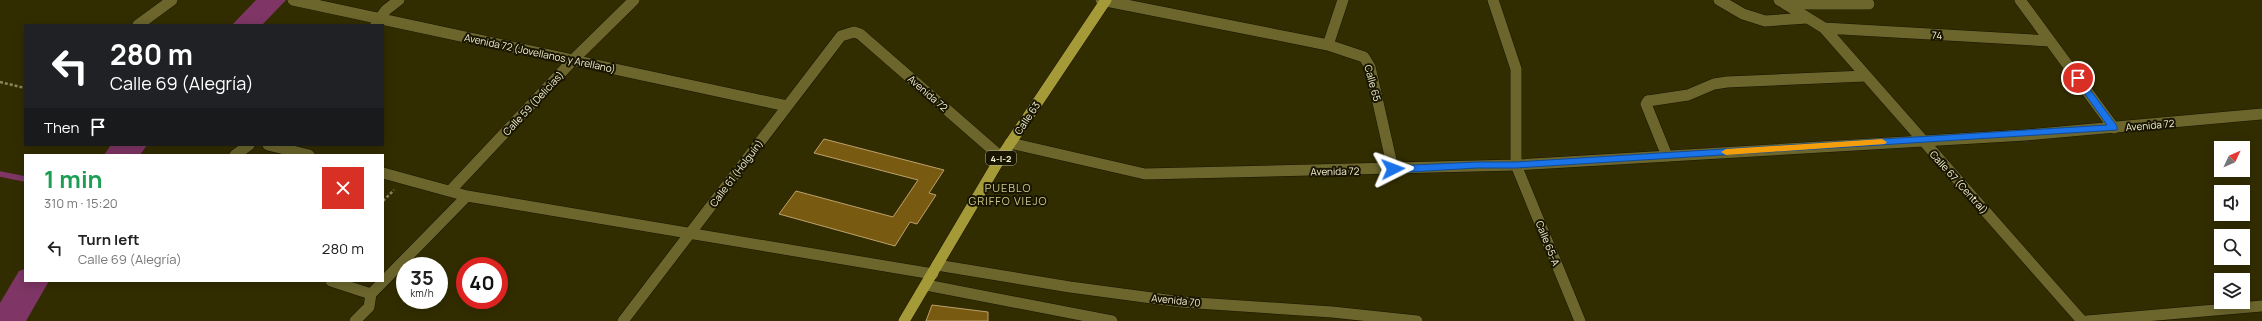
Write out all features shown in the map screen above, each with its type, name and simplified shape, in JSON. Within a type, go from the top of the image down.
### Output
[{"type":"main road","name":"Calle 63","points":[[904,321],[1001,157],[1104,0]]},
{"type":"street","points":[[139,24],[172,0]]},
{"type":"street","points":[[376,22],[399,0]]},
{"type":"street","name":"Calle 59 (Delicias)","points":[[450,190],[574,59],[634,0]]},
{"type":"street","name":"Calle 65","points":[[1104,0],[1328,45],[1356,53],[1364,57],[1368,62],[1393,169]]},
{"type":"street","points":[[1328,45],[1343,0]]},
{"type":"street","points":[[1493,0],[1516,69],[1516,165]]},
{"type":"street","points":[[1720,0],[1743,14],[1764,21],[1807,18]]},
{"type":"street","points":[[2020,0],[2114,128]]},
{"type":"street","name":"Avenida 72 (Jovellanos y Arellano)","points":[[298,1],[376,22],[574,59],[787,106]]},
{"type":"street","points":[[1782,2],[1869,4]]},
{"type":"street","name":"Calle 67 (Central)","points":[[1782,2],[1824,28],[1921,140],[2082,321]]},
{"type":"street","name":"74","points":[[1824,28],[2050,41]]},
{"type":"street","name":"Avenida 72","points":[[854,32],[860,34],[1001,157]]},
{"type":"street","name":"Calle 61 (Holguín)","points":[[623,321],[841,36],[854,32]]},
{"type":"street","points":[[1667,156],[1646,104],[1651,99],[1688,95],[1714,84],[1727,82],[1865,76]]},
{"type":"street","name":"Avenida 72","points":[[1010,143],[1145,174],[1393,169],[1477,165],[1516,165],[2026,135],[2262,114]]},
{"type":"street","points":[[236,154],[248,146]]},
{"type":"street","points":[[272,146],[305,154]]},
{"type":"street","name":"Calle 65-A","points":[[1516,165],[1580,321]]},
{"type":"street","name":"Avenida 70","points":[[384,173],[450,190],[467,196],[689,234],[1182,302],[1332,312],[1417,321]]},
{"type":"street","points":[[384,281],[467,196]]},
{"type":"street","points":[[334,282],[371,294]]},
{"type":"street","points":[[355,321],[369,307],[371,294],[383,282]]},
{"type":"street","points":[[926,285],[1112,321]]},
{"type":"street","points":[[2087,321],[2262,306]]},
{"type":"path","points":[[0,82],[24,88]]},
{"type":"building","points":[[824,139],[944,170],[929,193],[936,195],[917,224],[910,222],[895,246],[779,214],[796,191],[893,217],[918,180],[814,153]]},
{"type":"building","points":[[932,305],[988,312],[988,321],[926,321]]},
{"type":"waterway","points":[[247,24],[272,0]]},
{"type":"waterway","points":[[121,154],[130,146]]},
{"type":"waterway","points":[[0,174],[24,179]]},
{"type":"waterway","points":[[8,321],[30,282]]},
{"type":"slow traffic","points":[[1726,152],[1882,142]]},
{"type":"district","name":"PUEBLO GRIFFO VIEJO","points":[[1008,193]]},
{"type":"route","points":[[1393,169],[1477,165],[1516,165],[2026,135],[2114,128],[2078,78]]}]
